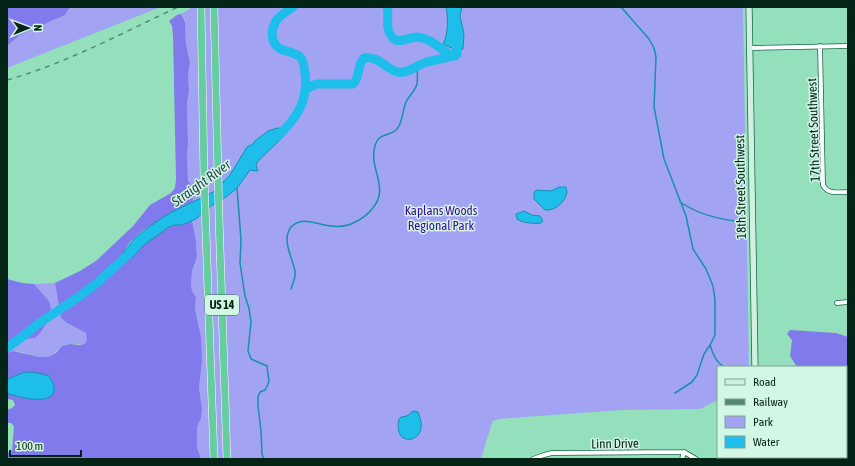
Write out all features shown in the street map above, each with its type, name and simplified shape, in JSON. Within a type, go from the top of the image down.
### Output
[{"type":"highway","name":"US 14","points":[[201,7],[205,221],[214,459]]},
{"type":"highway","name":"US 14","points":[[215,8],[217,172],[228,459]]},
{"type":"street","name":"18th Street Southwest","points":[[749,7],[755,366]]},
{"type":"street","name":"17th Street Southwest","points":[[820,46],[823,185],[827,190],[832,192],[848,192]]},
{"type":"street","points":[[750,48],[848,46]]},
{"type":"street","points":[[837,302],[848,302]]},
{"type":"street","points":[[682,459],[684,452],[696,459]]},
{"type":"street","name":"Linn Drive","points":[[533,459],[552,453],[684,452]]},
{"type":"green space","points":[[70,7],[161,7],[7,68],[7,46],[20,35],[65,15]]},
{"type":"green space","name":"Kaplans Woods Regional Park","points":[[193,7],[743,7],[749,366],[717,366],[717,400],[700,409],[622,410],[499,419],[493,421],[481,459],[201,459],[197,447],[197,427],[201,418],[202,409],[199,387],[201,337],[195,309],[196,297],[192,291],[191,284],[192,271],[197,257],[192,220],[230,193],[229,175],[213,192],[184,207],[193,201],[192,187],[188,180],[187,155],[187,103],[190,61],[186,44],[185,22],[181,14]]},
{"type":"green space","points":[[55,283],[61,318],[67,323],[86,333],[88,340],[85,344],[71,344],[61,347],[48,357],[40,357],[17,351],[7,353],[7,346],[15,340],[49,301],[34,284]]},
{"type":"shaded area","points":[[7,7],[70,7],[65,15],[20,35],[7,46]]},
{"type":"shaded area","points":[[181,14],[185,22],[186,44],[190,62],[187,103],[187,155],[188,180],[192,187],[193,201],[141,232],[125,249],[122,259],[133,257],[144,245],[169,227],[182,225],[192,220],[197,257],[192,271],[191,284],[192,291],[196,297],[195,309],[201,337],[202,360],[199,387],[202,409],[201,418],[197,427],[197,447],[201,459],[7,459],[7,453],[12,451],[14,426],[11,423],[7,423],[7,410],[15,405],[13,400],[7,399],[7,353],[13,351],[40,357],[48,357],[56,353],[62,346],[70,344],[85,344],[87,340],[86,333],[67,323],[61,318],[55,283],[80,271],[96,261],[133,226],[150,205],[171,193],[175,188],[173,36],[172,26],[169,21]]},
{"type":"shaded area","points":[[7,279],[22,283],[34,284],[49,301],[51,309],[48,320],[41,332],[35,338],[15,340],[7,346]]},
{"type":"shaded area","points":[[790,330],[836,333],[848,337],[848,381],[847,366],[796,366],[790,356],[792,340],[787,334]]},
{"type":"water","points":[[446,7],[462,7],[460,16],[464,34],[463,49],[456,50],[443,44],[448,26]]},
{"type":"water","points":[[277,128],[286,129],[282,138],[258,161],[256,165],[258,171],[250,170],[237,188],[208,208],[196,219],[182,225],[169,227],[144,245],[133,257],[122,259],[123,253],[135,238],[170,213],[213,192],[230,175],[247,147],[253,144],[268,131]]},
{"type":"water","points":[[559,187],[566,187],[566,196],[559,205],[553,209],[545,210],[534,199],[534,192],[537,190],[551,191]]},
{"type":"water","points":[[524,211],[532,215],[540,216],[543,221],[541,223],[532,223],[517,219],[516,214]]},
{"type":"water","points":[[29,372],[49,376],[54,387],[52,396],[33,399],[7,393],[8,379],[22,373]]},
{"type":"water","points":[[413,411],[418,412],[421,428],[416,437],[407,439],[400,434],[398,428],[399,419],[407,416]]},
{"type":"waterway","name":"Straight River","points":[[277,137],[300,109],[305,92],[306,83],[302,60],[296,54],[279,48],[274,42],[272,35],[276,21],[293,7]]},
{"type":"waterway","name":"Straight River","points":[[387,7],[388,30],[394,39],[400,41],[414,37],[427,39],[452,56],[455,56],[457,54],[456,38]]},
{"type":"waterway","points":[[621,7],[649,39],[654,48],[656,57],[654,107],[664,159],[686,216],[693,249],[706,269],[713,286],[715,300],[715,335],[704,354],[697,375],[692,382],[675,393]]},
{"type":"waterway","points":[[305,89],[317,84],[353,84],[357,78],[360,65],[364,58],[374,59],[393,70],[405,72],[424,63],[452,56]]},
{"type":"waterway","points":[[291,289],[295,273],[287,243],[288,232],[291,227],[295,223],[305,221],[326,225],[343,226],[360,220],[372,209],[377,201],[380,194],[374,163],[375,146],[381,137],[396,130],[400,124],[406,102],[417,84],[417,66]]},
{"type":"waterway","points":[[237,188],[241,240],[240,263],[251,322],[248,351],[251,359],[267,366],[269,382],[265,390],[260,392],[258,397],[262,454],[264,459]]},
{"type":"waterway","points":[[680,202],[707,215],[737,221]]},
{"type":"waterway","name":"Straight River","points":[[7,348],[38,324],[97,283],[132,251]]},
{"type":"waterway","points":[[710,345],[714,355],[722,366]]},
{"type":"railway","points":[[7,80],[73,56],[178,7]]}]
